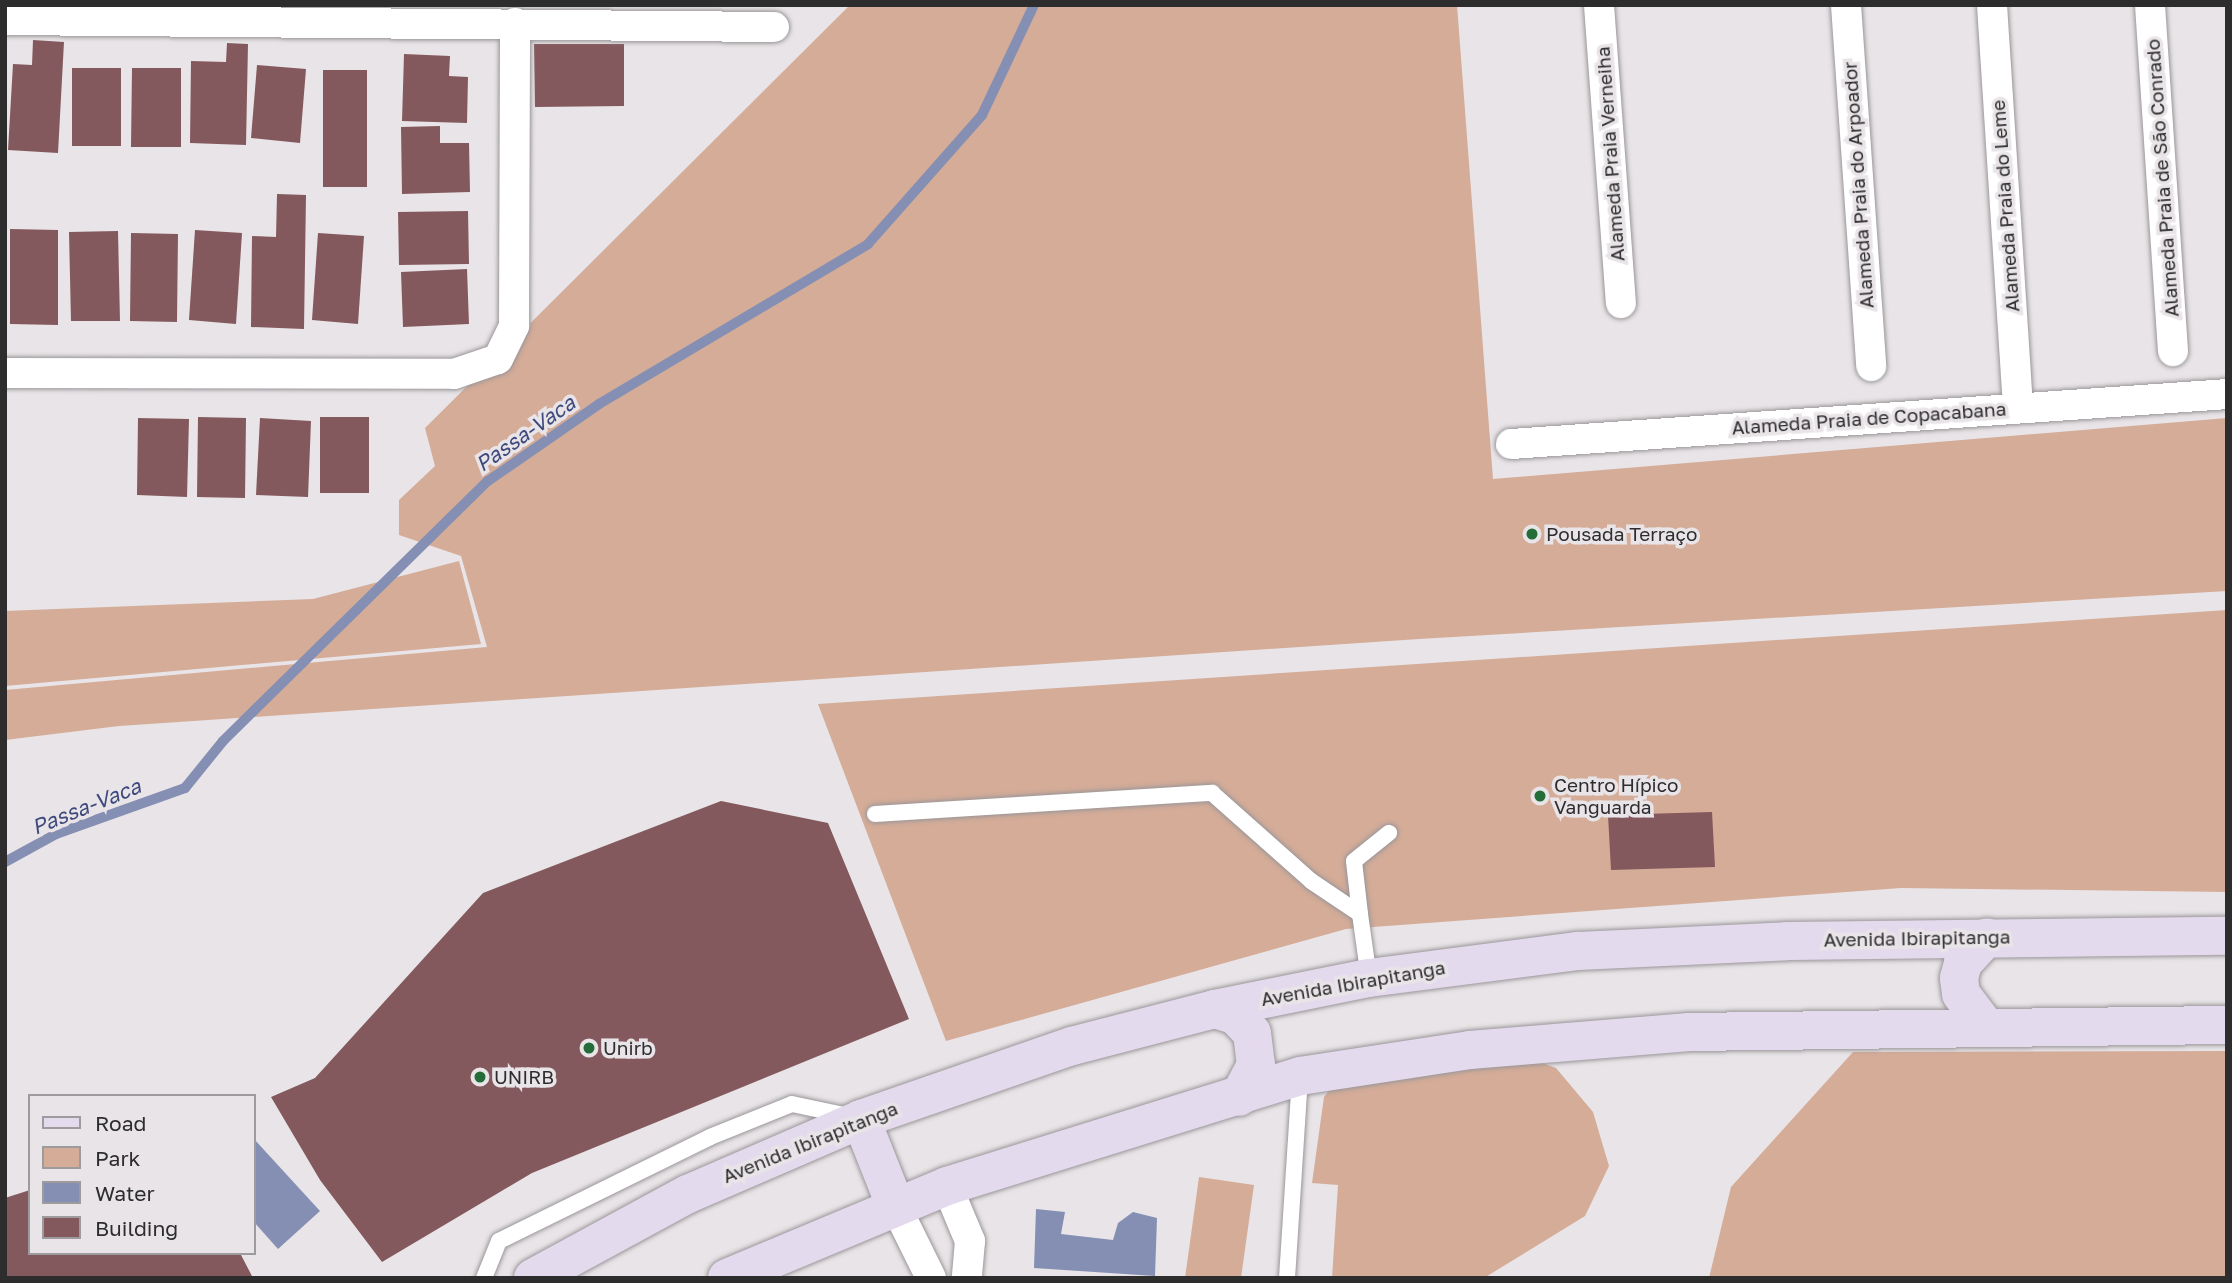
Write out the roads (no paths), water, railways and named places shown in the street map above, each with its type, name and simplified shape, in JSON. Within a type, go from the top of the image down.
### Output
[{"type":"main road","name":"Avenida Ibirapitanga","points":[[533,1278],[688,1194],[862,1119],[1072,1046],[1214,1009],[1368,978],[1578,951],[1987,937],[2227,936]]},
{"type":"main road","points":[[1986,1027],[1961,994],[1959,978],[1963,963],[1987,937]]},
{"type":"main road","points":[[1214,1009],[1246,1023],[1255,1042],[1256,1065],[1239,1097]]},
{"type":"main road","points":[[727,1278],[895,1205],[947,1186],[1096,1135],[1239,1097],[1300,1076],[1588,1038],[1986,1027],[2227,1026]]},
{"type":"main road","points":[[862,1119],[895,1205]]},
{"type":"street","name":"Alameda Praia Verneiha","points":[[1599,5],[1621,303]]},
{"type":"street","name":"Alameda Praia do Arpoador","points":[[1846,5],[1871,366]]},
{"type":"street","name":"Alameda Praia do Leme","points":[[1992,5],[2018,408]]},
{"type":"street","name":"Alameda Praia de São Conrado","points":[[2150,5],[2173,351]]},
{"type":"street","points":[[5,20],[255,12],[515,23],[774,27]]},
{"type":"street","points":[[5,373],[454,374],[498,359],[514,326],[515,23]]},
{"type":"street","name":"Alameda Praia de Copacabana","points":[[1511,444],[2227,394]]},
{"type":"street","points":[[947,1186],[970,1241],[967,1278]]},
{"type":"street","points":[[895,1205],[932,1278]]},
{"type":"lane","points":[[875,814],[1212,793],[1311,881],[1360,914]]},
{"type":"lane","points":[[1368,978],[1354,861],[1390,832]]},
{"type":"lane","points":[[1287,1278],[1300,1076]]},
{"type":"lane","points":[[484,1278],[499,1241],[710,1137],[792,1104],[862,1119]]},
{"type":"water","points":[[256,1141],[320,1211],[278,1249],[256,1224]]},
{"type":"water","points":[[1036,1209],[1065,1212],[1061,1234],[1113,1240],[1118,1223],[1133,1212],[1157,1218],[1155,1276],[1034,1268]]},
{"type":"waterway","name":"Passa-Vaca","points":[[5,862],[56,834],[185,788],[223,741],[488,481],[599,404],[868,244],[982,115],[1034,5]]},
{"type":"place","name":"Pousada Terraço","points":[[1532,534]]},
{"type":"place","name":"Centro Hípico Vanguarda","points":[[1540,796]]},
{"type":"place","name":"Unirb","points":[[589,1048]]},
{"type":"place","name":"UNIRB","points":[[480,1077]]}]
